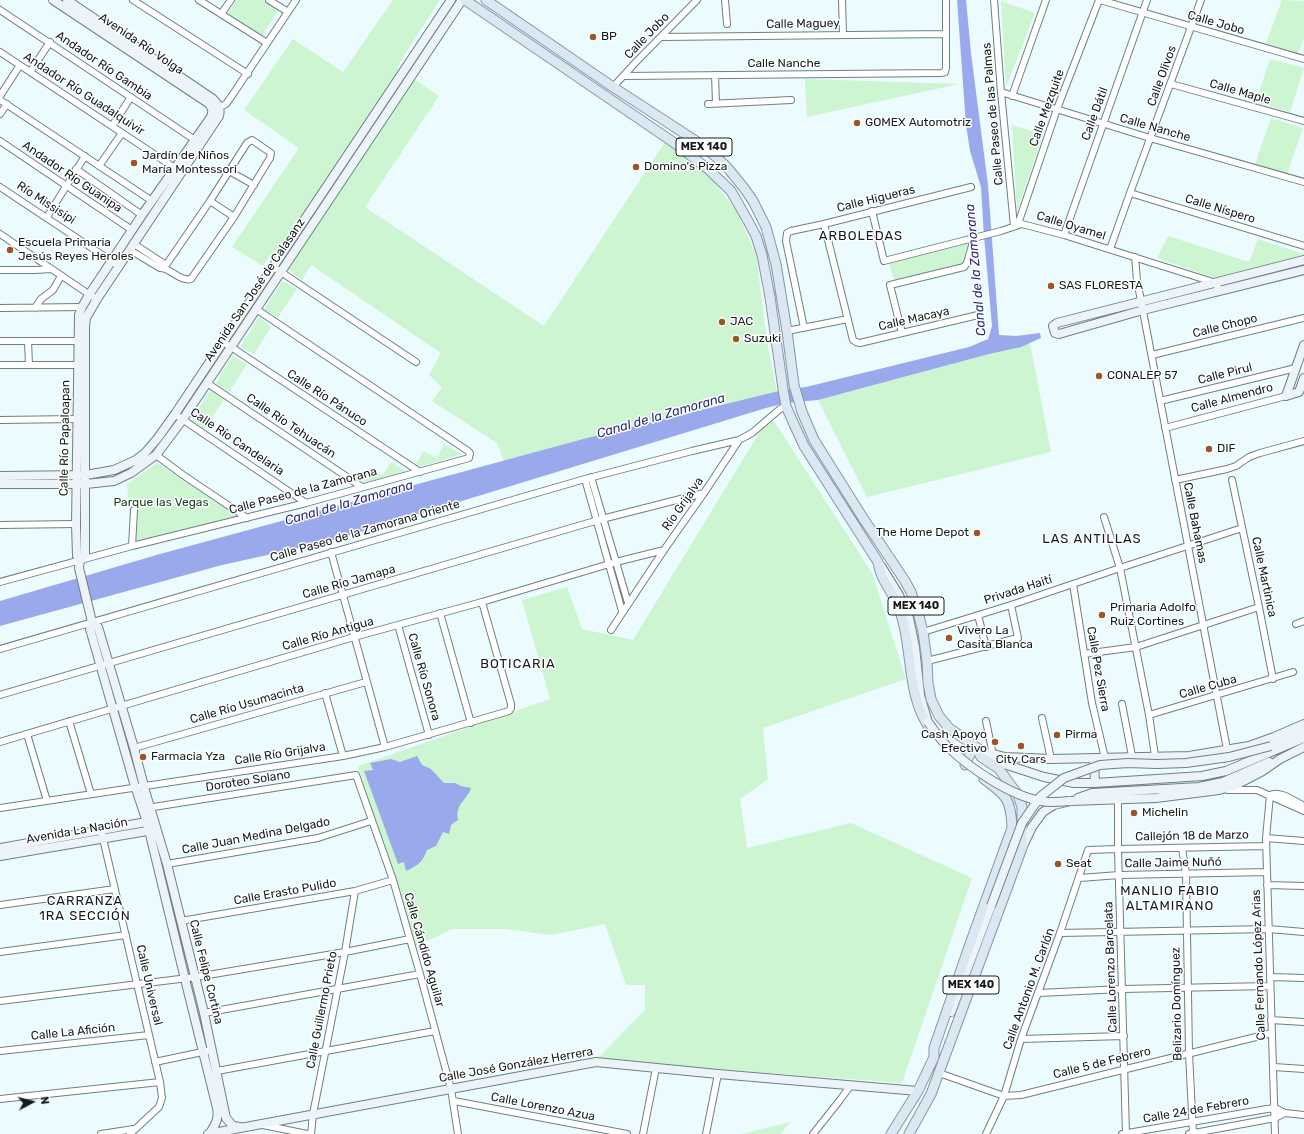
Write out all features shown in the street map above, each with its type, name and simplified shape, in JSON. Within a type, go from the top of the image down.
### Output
[{"type":"main road","name":"MEX 140","points":[[465,0],[673,142],[708,169],[731,191],[756,236],[762,255],[770,297],[786,405],[804,446],[878,562],[879,572],[898,605],[905,626],[913,686],[924,721],[951,754],[1001,792],[1008,801],[1011,810],[1012,828],[973,934],[934,1048],[934,1057],[918,1091],[891,1134]]},
{"type":"main road","name":"MEX 140","points":[[486,0],[715,156],[726,166],[753,201],[766,227],[772,247],[787,331],[794,385],[802,412],[814,440],[905,581],[918,612],[923,632],[931,699],[939,716],[949,728],[975,747],[981,757],[999,769],[1018,795],[1022,807],[1022,848],[931,1094],[909,1134]]},
{"type":"main road","points":[[965,765],[975,747]]},
{"type":"street","name":"Avenida Río Volga","points":[[53,0],[216,109],[218,104],[213,99],[67,0]]},
{"type":"street","points":[[133,0],[248,74]]},
{"type":"street","points":[[199,0],[267,44]]},
{"type":"street","points":[[221,14],[231,0]]},
{"type":"street","points":[[269,0],[288,12]]},
{"type":"street","points":[[82,314],[97,299],[132,247],[175,168],[216,109],[226,104],[248,74],[296,0]]},
{"type":"street","name":"Avenida San José de Calasanz","points":[[0,476],[86,475],[114,470],[136,460],[152,445],[451,0]]},
{"type":"street","name":"Avenida San José de Calasanz","points":[[0,484],[86,484],[108,482],[122,478],[156,455],[183,419],[231,348],[462,0]]},
{"type":"street","name":"Calle Jobo","points":[[613,87],[697,0]]},
{"type":"street","points":[[725,0],[727,24]]},
{"type":"street","points":[[842,0],[843,34]]},
{"type":"street","points":[[945,34],[946,0]]},
{"type":"street","name":"Calle Paseo de las Palmas","points":[[994,0],[1001,92],[1016,225]]},
{"type":"street","points":[[1012,96],[1046,0]]},
{"type":"street","name":"Calle Jobo","points":[[1099,0],[1304,59]]},
{"type":"street","name":"Calle Mezquite","points":[[1016,225],[1057,109],[1099,0]]},
{"type":"street","name":"Calle Dátil","points":[[1064,235],[1147,0]]},
{"type":"street","name":"Calle Olivos","points":[[1110,249],[1201,0]]},
{"type":"street","name":"Andador Río Gambia","points":[[0,10],[195,140]]},
{"type":"street","name":"Calle Maguey","points":[[661,37],[945,34]]},
{"type":"street","name":"Calle Nanche","points":[[624,76],[941,73],[945,72],[946,68],[945,34]]},
{"type":"street","points":[[30,72],[50,42]]},
{"type":"street","name":"Andador Río Guadalquivir","points":[[0,52],[175,168]]},
{"type":"street","points":[[0,96],[20,65]]},
{"type":"street","points":[[715,75],[716,103]]},
{"type":"street","name":"Calle Maple","points":[[1171,84],[1304,121]]},
{"type":"street","name":"Calle Nanche","points":[[1001,92],[1150,138],[1304,182]]},
{"type":"street","points":[[112,126],[131,97]]},
{"type":"street","points":[[0,100],[152,201]]},
{"type":"street","points":[[708,104],[791,100]]},
{"type":"street","points":[[0,114],[7,104]]},
{"type":"street","points":[[82,314],[89,295],[142,215],[152,201],[162,194],[219,116],[216,109]]},
{"type":"street","points":[[100,166],[122,133]]},
{"type":"street","points":[[132,247],[160,268],[164,268],[186,280],[191,279],[234,217],[254,185],[271,153],[252,140],[247,143],[210,201],[164,268]]},
{"type":"street","name":"Andador Río Guanipa","points":[[0,141],[132,230]]},
{"type":"street","points":[[47,217],[85,156]]},
{"type":"street","points":[[76,169],[142,215]]},
{"type":"street","points":[[229,171],[254,185]]},
{"type":"street","name":"Río Missisipi","points":[[0,186],[119,266]]},
{"type":"street","name":"Calle Higueras","points":[[804,328],[786,242],[786,234],[791,231],[824,224],[971,186]]},
{"type":"street","points":[[323,191],[331,196]]},
{"type":"street","name":"Calle Níspero","points":[[1130,193],[1304,246]]},
{"type":"street","points":[[210,201],[234,217]]},
{"type":"street","name":"Calle Oyamel","points":[[872,211],[884,261],[974,238],[1016,225],[1026,224],[1216,282]]},
{"type":"street","points":[[787,331],[848,319],[824,224]]},
{"type":"street","points":[[0,234],[97,299]]},
{"type":"street","points":[[902,333],[890,285],[964,267],[967,263],[974,238]]},
{"type":"street","points":[[1135,257],[1141,301]]},
{"type":"street","points":[[1304,260],[1057,323],[1053,326],[1055,333],[1059,334],[1143,310],[1304,270]]},
{"type":"street","points":[[272,266],[416,362]]},
{"type":"street","points":[[0,270],[51,269]]},
{"type":"street","points":[[34,308],[41,299],[53,290],[61,276]]},
{"type":"street","points":[[1216,282],[1219,291]]},
{"type":"street","name":"Calle Bahamas","points":[[1141,301],[1227,749]]},
{"type":"street","points":[[0,308],[34,308],[82,314]]},
{"type":"street","name":"Calle Paseo de la Zamorana","points":[[0,582],[132,546],[306,503],[469,458],[470,455],[468,451],[256,309]]},
{"type":"street","name":"Calle Río Papaloapan","points":[[82,314],[86,484],[85,555],[80,560],[79,568],[92,622],[90,629],[100,666],[112,708],[141,791]]},
{"type":"street","name":"Calle Macaya","points":[[848,319],[853,340],[860,343],[978,315]]},
{"type":"street","name":"Calle Chopo","points":[[1152,355],[1304,318]]},
{"type":"street","points":[[0,341],[82,341]]},
{"type":"street","points":[[28,341],[28,365]]},
{"type":"street","name":"Calle Río Pánuco","points":[[222,342],[420,472]]},
{"type":"street","points":[[1286,396],[1304,345]]},
{"type":"street","points":[[0,365],[82,365]]},
{"type":"street","name":"Calle Río Papaloapan","points":[[80,560],[76,556],[76,484],[77,419],[82,365]]},
{"type":"street","name":"Calle Pirul","points":[[1160,401],[1296,368]]},
{"type":"street","points":[[1302,392],[1304,378]]},
{"type":"street","name":"Calle Río Tehuacán","points":[[207,383],[362,487]]},
{"type":"street","name":"Calle Almendro","points":[[1165,428],[1302,392]]},
{"type":"street","name":"Río Grijalva","points":[[611,630],[622,611],[739,440],[752,433],[786,405]]},
{"type":"street","name":"Calle Río Candelaria","points":[[174,414],[306,503]]},
{"type":"street","points":[[0,420],[77,419]]},
{"type":"street","name":"Calle Paseo de la Zamorana Oriente","points":[[0,649],[588,478],[739,440]]},
{"type":"street","points":[[1175,481],[1227,469],[1236,466],[1249,457],[1260,452],[1304,441]]},
{"type":"street","points":[[156,455],[247,518]]},
{"type":"street","points":[[588,478],[622,611]]},
{"type":"street","name":"Calle Martinica","points":[[1232,480],[1273,679]]},
{"type":"street","name":"Calle Río Jamapa","points":[[0,695],[599,520],[704,493]]},
{"type":"street","points":[[132,546],[134,510]]},
{"type":"street","points":[[1104,518],[1120,568],[1149,715],[1155,756]]},
{"type":"street","points":[[599,520],[616,562],[628,603]]},
{"type":"street","points":[[0,525],[76,524]]},
{"type":"street","name":"Privada Haití","points":[[923,632],[1011,605],[1242,528]]},
{"type":"street","name":"Calle Río Antigua","points":[[0,742],[354,637],[482,602],[616,562],[664,550]]},
{"type":"street","points":[[331,552],[385,747]]},
{"type":"street","name":"MEX 140","points":[[878,562],[899,595],[909,618],[915,647],[920,695],[928,722],[948,748],[972,767],[1004,788],[1030,799],[1043,802],[1069,802]]},
{"type":"street","name":"Calle Pez Sierra","points":[[1073,584],[1092,703],[1105,758]]},
{"type":"street","name":"Calle Río Grijalva","points":[[1,806],[91,794],[141,791],[343,756],[385,747],[509,711],[512,704],[482,602]]},
{"type":"street","points":[[927,661],[1018,638],[1011,605]]},
{"type":"street","points":[[1084,654],[1136,647],[1259,607]]},
{"type":"street","points":[[440,613],[471,723]]},
{"type":"street","points":[[978,615],[986,647]]},
{"type":"street","points":[[1296,624],[1304,621]]},
{"type":"street","name":"Calle Río Papaloapan","points":[[92,622],[98,627],[134,748],[141,791]]},
{"type":"street","name":"Calle Río Sonora","points":[[398,625],[429,735]]},
{"type":"street","name":"Calle Cuba","points":[[1149,715],[1293,672]]},
{"type":"street","name":"Calle Río Usumacinta","points":[[134,748],[366,682]]},
{"type":"street","points":[[325,693],[343,756]]},
{"type":"street","points":[[1122,704],[1132,756]]},
{"type":"street","points":[[1042,718],[1051,759]]},
{"type":"street","points":[[69,721],[91,794]]},
{"type":"street","points":[[986,721],[993,754]]},
{"type":"street","points":[[975,747],[1005,757],[1051,759],[1132,756],[1189,756],[1249,746],[1304,724]]},
{"type":"street","name":"MEX 140","points":[[934,1057],[1022,823],[1040,797],[1064,778],[1100,764],[1186,763],[1229,757],[1271,746],[1304,731]]},
{"type":"street","points":[[27,734],[47,801]]},
{"type":"street","points":[[975,747],[1004,764],[1044,777],[1074,783],[1202,776],[1226,771],[1304,738]]},
{"type":"street","points":[[1219,790],[1234,786],[1304,747]]},
{"type":"street","points":[[1094,758],[1095,782]]},
{"type":"street","points":[[1069,802],[1092,794],[1199,787],[1222,782],[1268,762],[1280,759]]},
{"type":"street","name":"Doroteo Solano","points":[[146,806],[356,775]]},
{"type":"street","name":"Calle Cándido Aguilar","points":[[356,775],[393,880],[420,974],[452,1089],[458,1134]]},
{"type":"street","points":[[1022,848],[1032,827],[1043,812],[1054,805],[1069,802],[1156,798],[1219,790],[1252,789],[1270,795],[1304,811]]},
{"type":"street","name":"Calle Felipe Cortina","points":[[141,791],[151,821],[185,979],[218,1114],[217,1123],[209,1134]]},
{"type":"street","points":[[1270,795],[1279,793],[1304,806]]},
{"type":"street","name":"Calle Fernando López Arias","points":[[1270,795],[1266,846],[1275,1134]]},
{"type":"street","name":"Calle Lorenzo Barcelata","points":[[1118,799],[1125,1134]]},
{"type":"street","name":"Avenida La Nación","points":[[0,848],[151,821]]},
{"type":"street","name":"Calle Juan Medina Delgado","points":[[167,864],[318,838],[371,821]]},
{"type":"street","name":"Calle Universal","points":[[101,830],[160,1082],[162,1098],[159,1107],[132,1132]]},
{"type":"street","name":"Calle Felipe Cortina","points":[[153,830],[167,864],[196,977],[226,1118],[233,1126],[240,1128]]},
{"type":"street","name":"Avenida La Nación","points":[[0,856],[153,830]]},
{"type":"street","points":[[1266,838],[1304,841]]},
{"type":"street","name":"Callejón 18 de Marzo","points":[[1088,850],[1266,846]]},
{"type":"street","name":"Belizario Domínguez","points":[[1182,848],[1186,874],[1186,930],[1192,1122],[1191,1134]]},
{"type":"street","name":"Calle Antonio M. Carlón","points":[[986,1134],[1004,1096],[1021,1040],[1080,878],[1088,850]]},
{"type":"street","name":"Calle Jaime Nuñó","points":[[1080,878],[1267,872]]},
{"type":"street","name":"Calle Erasto Pulido","points":[[181,921],[355,891],[393,880]]},
{"type":"street","points":[[1267,885],[1304,886]]},
{"type":"street","points":[[0,905],[115,888]]},
{"type":"street","name":"Calle Guillermo Prieto","points":[[311,1134],[355,891]]},
{"type":"street","points":[[1060,933],[1269,929],[1304,932]]},
{"type":"street","points":[[0,952],[126,935]]},
{"type":"street","points":[[0,1001],[185,979],[345,952],[410,939]]},
{"type":"street","points":[[204,1014],[337,988],[420,974]]},
{"type":"street","points":[[1270,977],[1304,978]]},
{"type":"street","points":[[1039,993],[1188,987],[1270,986]]},
{"type":"street","points":[[1271,1020],[1304,1022]]},
{"type":"street","points":[[217,1071],[435,1031]]},
{"type":"street","name":"Calle 5 de Febrero","points":[[939,1073],[1004,1096],[1021,1095],[1272,1033]]},
{"type":"street","name":"Calle La Afición","points":[[0,1051],[149,1035]]},
{"type":"street","points":[[1021,1040],[1124,1036]]},
{"type":"street","points":[[0,1044],[0,1051]]},
{"type":"street","points":[[155,1062],[212,1049]]},
{"type":"street","name":"Calle José González Herrera","points":[[240,1128],[596,1062],[918,1091]]},
{"type":"street","points":[[1274,1067],[1304,1069]]},
{"type":"street","points":[[643,1134],[656,1068]]},
{"type":"street","points":[[706,1134],[718,1074]]},
{"type":"street","points":[[0,1099],[160,1082]]},
{"type":"street","points":[[813,1134],[851,1085]]},
{"type":"street","name":"Calle Lorenzo Azua","points":[[454,1101],[627,1134]]},
{"type":"street","points":[[1275,1108],[1285,1113],[1304,1115]]},
{"type":"street","name":"Calle 24 de Febrero","points":[[1125,1134],[1275,1108]]},
{"type":"street","name":"Calle 24 de Febrero","points":[[1191,1134],[1275,1118],[1285,1113]]},
{"type":"street","points":[[258,1124],[307,1134]]},
{"type":"street","name":"Calle Felipe Cortina","points":[[209,1134],[240,1128]]},
{"type":"street","points":[[101,1134],[132,1132]]},
{"type":"green space","points":[[237,0],[263,0],[278,11],[262,36],[227,14]]},
{"type":"green space","points":[[393,0],[440,0],[397,67],[439,96],[365,207],[544,326],[665,142],[712,179],[737,212],[756,255],[768,348],[777,392],[587,438],[504,461],[497,443],[432,401],[442,387],[429,375],[441,353],[311,265],[302,280],[270,255],[263,266],[232,247],[299,148],[244,110],[293,39],[343,72]]},
{"type":"green space","points":[[1282,0],[1304,1],[1304,38],[1298,53],[1266,43]]},
{"type":"green space","points":[[1001,1],[1035,13],[1006,87]]},
{"type":"green space","points":[[1270,59],[1304,68],[1290,112],[1256,102]]},
{"type":"green space","points":[[805,79],[959,84],[807,117]]},
{"type":"green space","points":[[1271,118],[1303,128],[1287,174],[1255,164]]},
{"type":"green space","points":[[1012,125],[1043,135],[1017,211]]},
{"type":"green space","points":[[1168,236],[1249,262],[1258,239],[1304,254],[1304,257],[1217,279],[1157,258]]},
{"type":"green space","points":[[968,244],[962,265],[894,280],[889,263]]},
{"type":"green space","points":[[282,281],[297,289],[278,317],[264,310]]},
{"type":"green space","points":[[259,317],[271,327],[254,354],[240,347]]},
{"type":"green space","points":[[1030,343],[1051,452],[867,497],[818,400]]},
{"type":"green space","points":[[232,356],[247,364],[229,392],[216,383]]},
{"type":"green space","points":[[210,390],[224,399],[205,429],[191,421]]},
{"type":"green space","points":[[770,415],[872,573],[906,679],[763,728],[768,779],[740,799],[747,848],[851,823],[972,878],[902,1083],[596,1060],[645,1010],[645,985],[626,985],[605,924],[551,935],[505,929],[452,929],[413,948],[358,766],[550,699],[522,600],[567,587],[582,629],[633,640]]},
{"type":"green space","points":[[444,444],[462,454],[419,467],[415,465],[424,451],[439,460],[437,457]]},
{"type":"green space","points":[[391,462],[406,471],[364,483],[360,480],[369,469],[384,476],[383,475]]},
{"type":"green space","name":"Parque las Vegas","points":[[157,463],[239,516],[132,545],[127,484]]},
{"type":"green space","points":[[790,1122],[781,1134],[742,1134]]},
{"type":"water","name":"Canal de la Zamorana","points":[[957,0],[966,0],[971,53],[988,185],[999,335],[1016,336],[1040,333],[1041,338],[1021,347],[989,354],[818,400],[786,403],[766,408],[331,541],[222,565],[0,626],[0,601],[160,554],[587,438],[783,390],[806,387],[969,347],[988,339],[992,326],[981,187],[970,151],[966,125]]},
{"type":"water","points":[[417,756],[422,765],[431,769],[444,783],[455,783],[471,788],[458,810],[458,820],[451,825],[449,834],[443,832],[436,846],[427,850],[419,863],[406,871],[404,862],[398,864],[364,771],[373,770],[370,763],[391,759],[400,762]]},
{"type":"place","name":"BP","points":[[593,37]]},
{"type":"place","name":"GOMEX Automotriz","points":[[857,123]]},
{"type":"place","name":"Jardín de Niños María Montessori","points":[[134,163]]},
{"type":"place","name":"Domino's Pizza","points":[[636,167]]},
{"type":"place","name":"Escuela Primaria Jesús Reyes Heroles","points":[[10,250]]},
{"type":"place","name":"SAS FLORESTA","points":[[1051,286]]},
{"type":"place","name":"JAC","points":[[722,322]]},
{"type":"place","name":"Suzuki","points":[[736,339]]},
{"type":"place","name":"CONALEP 57","points":[[1099,376]]},
{"type":"place","name":"DIF","points":[[1209,449]]},
{"type":"place","name":"The Home Depot","points":[[977,533]]},
{"type":"place","name":"Primaria Adolfo Ruiz Cortines","points":[[1102,615]]},
{"type":"place","name":"Vivero La Casita Blanca","points":[[949,638]]},
{"type":"place","name":"Pirma","points":[[1057,735]]},
{"type":"place","name":"Cash Apoyo Efectivo","points":[[995,742]]},
{"type":"place","name":"City Cars","points":[[1021,746]]},
{"type":"place","name":"Farmacia Yza","points":[[143,757]]},
{"type":"place","name":"Michelin","points":[[1134,813]]},
{"type":"place","name":"Seat","points":[[1058,864]]},
{"type":"district","name":"ARBOLEDAS","points":[[861,236]]},
{"type":"district","name":"LAS ANTILLAS","points":[[1092,539]]},
{"type":"district","name":"BOTICARIA","points":[[518,664]]},
{"type":"district","name":"MANLIO FABIO ALTAMIRANO","points":[[1170,898]]},
{"type":"district","name":"CARRANZA 1RA SECCIÓN","points":[[85,908]]}]
